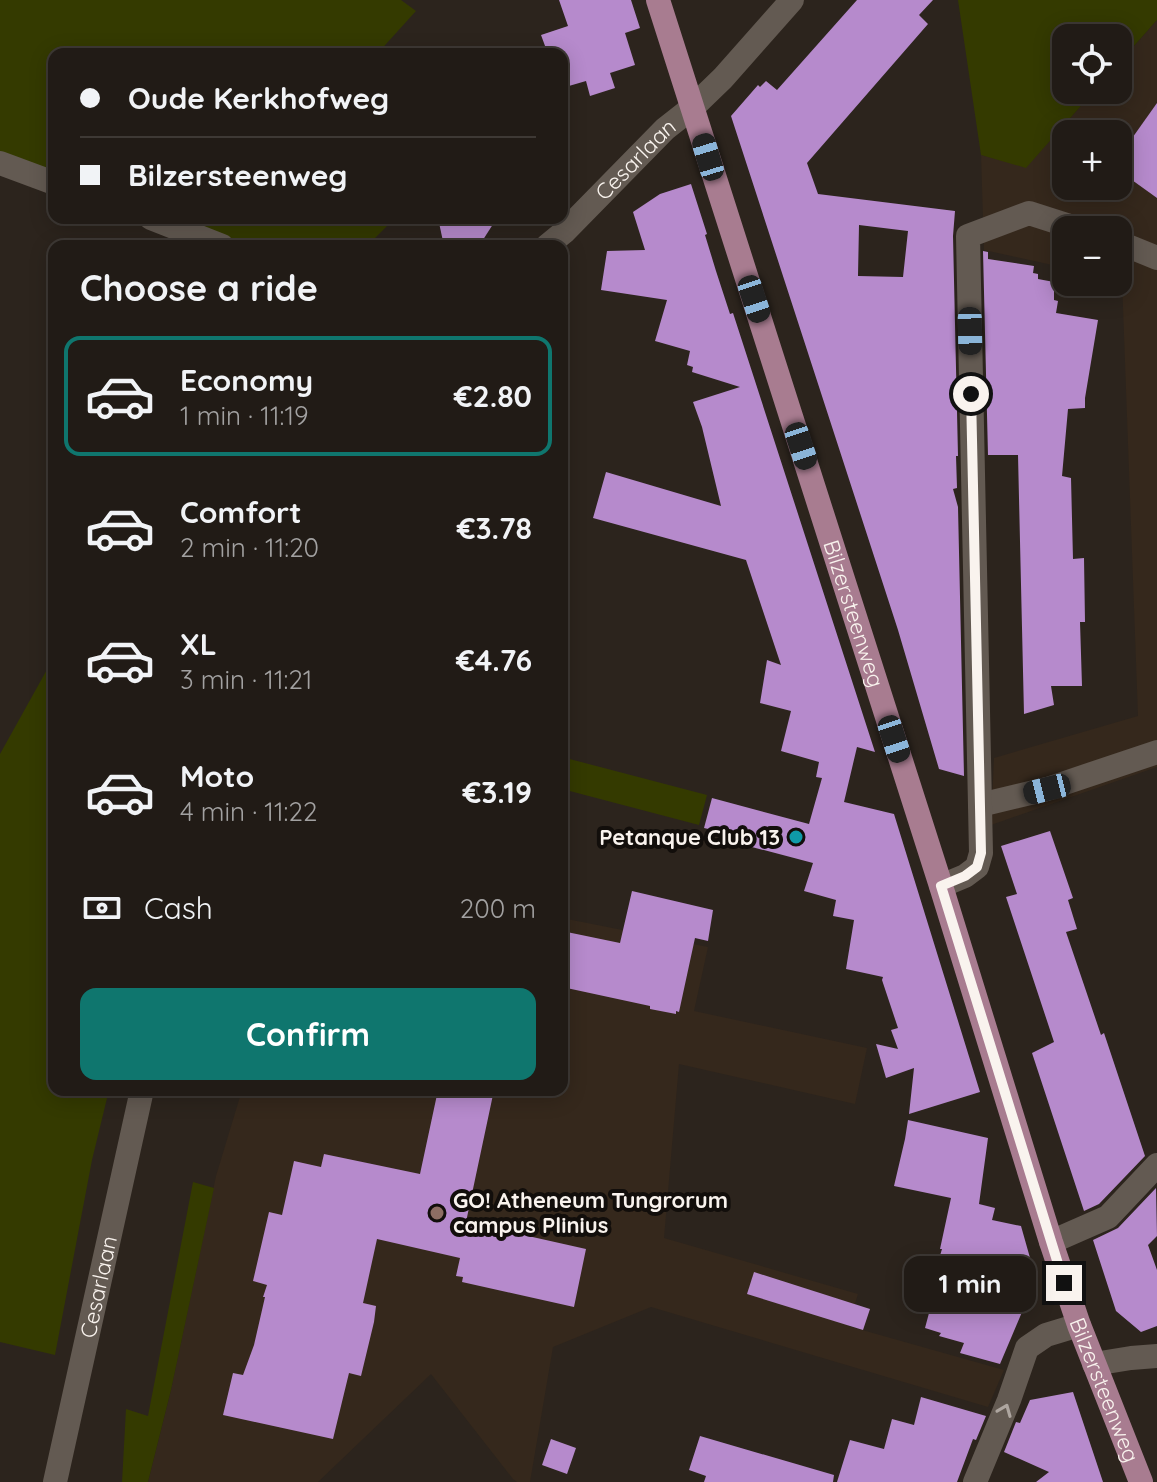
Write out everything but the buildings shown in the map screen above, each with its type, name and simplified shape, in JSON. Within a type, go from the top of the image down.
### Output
[{"type":"main road","name":"Bilzersteenweg","points":[[658,0],[941,886],[1051,1242],[1079,1325],[1141,1482]]},
{"type":"street","points":[[693,107],[792,0]]},
{"type":"street","name":"Cesarlaan","points":[[554,240],[665,129],[693,107]]},
{"type":"street","points":[[0,163],[48,181]]},
{"type":"street","points":[[941,886],[977,867],[981,853],[968,236],[1029,213],[1052,220]]},
{"type":"street","points":[[166,224],[207,240]]},
{"type":"street","points":[[1132,248],[1157,258]]},
{"type":"street","points":[[980,805],[1047,789],[1157,752]]},
{"type":"street","name":"Cesarlaan","points":[[55,1482],[141,1096]]},
{"type":"street","points":[[1051,1242],[1108,1217],[1157,1165]]},
{"type":"street","points":[[975,1482],[1027,1348],[1046,1335],[1079,1325]]},
{"type":"street","points":[[1094,1364],[1157,1356]]},
{"type":"shaded area","points":[[1157,20],[1157,767],[991,825],[994,758],[1138,716],[1123,296],[1132,296],[1132,216],[1052,216],[1052,265],[984,250],[981,155],[1026,167],[1052,138],[1052,200],[1132,200],[1132,120],[1068,120],[1082,104],[1132,104],[1132,48]]},
{"type":"shaded area","name":"GO! Atheneum Tungrorum campus Plinius","points":[[568,919],[708,947],[694,1011],[867,1048],[855,1104],[679,1064],[664,1238],[858,1294],[848,1326],[1004,1370],[988,1407],[651,1307],[553,1347],[530,1482],[513,1479],[431,1374],[318,1482],[148,1482],[171,1390],[216,1176],[240,1096],[568,1096]]},
{"type":"green space","points":[[0,0],[401,0],[416,11],[382,48],[48,48],[48,172],[0,154]]},
{"type":"green space","points":[[958,0],[1157,0],[1157,20],[1132,48],[1132,24],[1052,24],[1052,104],[1083,104],[1068,120],[1052,120],[1052,139],[1026,168],[981,155]]},
{"type":"green space","points":[[192,224],[389,224],[373,240],[236,240]]},
{"type":"green space","points":[[48,668],[48,1096],[108,1096],[92,1160],[55,1355],[0,1342],[0,754]]},
{"type":"green space","points":[[568,759],[707,795],[699,825],[568,791]]},
{"type":"green space","points":[[193,1182],[214,1188],[171,1390],[148,1482],[122,1482],[126,1409],[148,1416]]},
{"type":"place","name":"Petanque Club 13","points":[[796,837]]},
{"type":"place","name":"GO! Atheneum Tungrorum campus Plinius","points":[[437,1213]]},
{"type":"route","points":[[971,394],[981,853],[977,867],[941,886],[1064,1283]]}]
